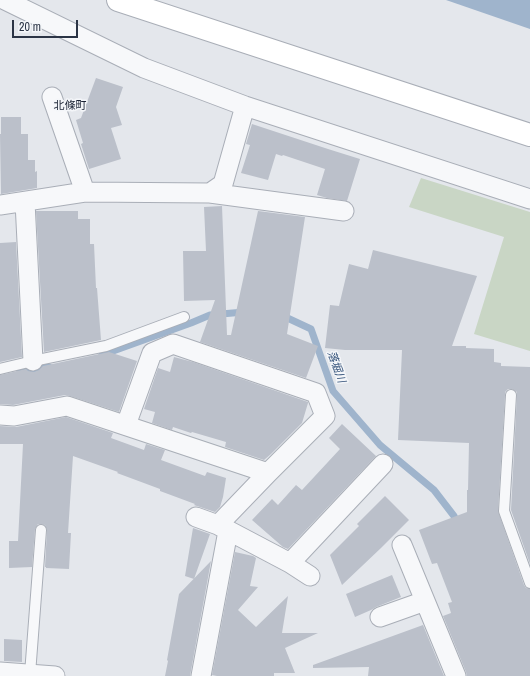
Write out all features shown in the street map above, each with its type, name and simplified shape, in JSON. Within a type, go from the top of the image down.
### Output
[{"type":"street","points":[[5,0],[144,68],[245,106],[530,199]]},
{"type":"street","points":[[118,0],[530,135]]},
{"type":"street","points":[[52,97],[85,192]]},
{"type":"street","points":[[210,194],[223,184],[245,106]]},
{"type":"street","points":[[0,205],[85,192],[210,194],[344,211]]},
{"type":"street","points":[[24,202],[33,361]]},
{"type":"street","points":[[126,425],[152,353],[173,344],[316,393],[325,416],[268,473],[223,528],[201,676]]},
{"type":"street","points":[[0,415],[14,416],[67,406],[268,473]]},
{"type":"street","points":[[290,563],[383,464]]},
{"type":"street","points":[[196,517],[223,528],[290,563],[310,576]]},
{"type":"street","points":[[402,545],[456,676]]},
{"type":"street","points":[[380,617],[425,601]]},
{"type":"street","points":[[0,672],[54,676]]},
{"type":"lane","points":[[0,369],[106,346],[184,318]]},
{"type":"lane","points":[[511,395],[504,511],[530,583]]},
{"type":"lane","points":[[30,674],[41,530]]},
{"type":"green space","points":[[421,178],[530,212],[530,351],[474,334],[504,237],[409,207]]},
{"type":"water","points":[[446,0],[530,0],[530,29]]},
{"type":"building","points":[[96,78],[123,87],[116,107],[122,125],[111,128],[121,159],[89,169],[81,144],[83,143],[76,120],[81,118]]},
{"type":"building","points":[[1,117],[21,117],[21,134],[28,134],[28,160],[35,160],[35,172],[37,171],[37,188],[1,194]]},
{"type":"building","points":[[252,124],[360,159],[347,201],[317,195],[325,169],[283,155],[276,154],[268,180],[241,173],[250,145],[246,144]]},
{"type":"building","points":[[222,206],[227,335],[231,335],[258,211],[305,217],[287,334],[318,346],[306,378],[200,342],[215,300],[184,301],[183,251],[206,251],[204,207]]},
{"type":"building","points":[[36,211],[78,211],[78,219],[90,219],[90,244],[94,244],[96,288],[101,340],[44,352]]},
{"type":"building","points":[[16,242],[22,357],[0,362],[0,243]]},
{"type":"building","points":[[373,250],[477,276],[452,346],[494,349],[494,362],[501,363],[501,366],[530,367],[530,564],[511,510],[517,395],[517,392],[512,389],[508,389],[505,392],[498,511],[524,585],[526,588],[530,589],[530,676],[467,676],[443,616],[451,613],[448,603],[452,602],[437,563],[432,564],[419,530],[467,512],[469,443],[398,440],[402,350],[345,350],[325,348],[330,305],[339,306],[349,264],[368,269]]},
{"type":"building","points":[[109,352],[137,361],[119,412],[65,395],[13,405],[0,404],[0,375],[26,369],[34,372],[43,366]]},
{"type":"building","points":[[174,357],[193,362],[308,402],[302,423],[264,460],[225,447],[226,442],[173,427],[172,430],[152,423],[155,412],[144,409],[158,368],[170,372]]},
{"type":"building","points":[[66,417],[113,433],[111,438],[144,450],[146,444],[165,450],[161,460],[205,476],[207,472],[226,478],[220,507],[215,512],[194,505],[195,504],[160,491],[160,489],[73,456],[68,533],[71,533],[69,569],[45,567],[47,530],[45,525],[41,524],[38,524],[35,529],[32,567],[9,568],[9,541],[18,541],[23,444],[0,444],[0,426],[16,427]]},
{"type":"building","points":[[342,424],[376,456],[288,549],[283,547],[252,520],[272,499],[278,505],[296,485],[302,490],[340,449],[329,438]]},
{"type":"building","points":[[385,496],[409,520],[342,585],[330,555],[359,526],[357,524]]},
{"type":"building","points":[[193,528],[210,534],[194,579],[185,576]]},
{"type":"building","points":[[235,552],[256,558],[250,586],[258,587],[238,610],[256,627],[288,596],[282,633],[318,633],[285,648],[295,673],[274,673],[274,676],[212,675]]},
{"type":"building","points":[[211,561],[190,676],[165,676],[179,594]]},
{"type":"building","points":[[392,575],[401,597],[355,617],[346,594]]},
{"type":"building","points":[[423,625],[444,676],[368,676],[369,667],[313,668],[313,665]]},
{"type":"building","points":[[4,639],[22,640],[22,662],[4,661]]},
{"type":"waterway","name":"落堀川","points":[[102,355],[210,315],[244,312]]},
{"type":"waterway","name":"落堀川","points":[[281,315],[311,329],[333,391],[380,445],[434,490],[454,516],[458,525]]},
{"type":"waterway","name":"落堀川","points":[[20,372],[49,367]]},
{"type":"district","name":"北條町","points":[[70,106]]}]
